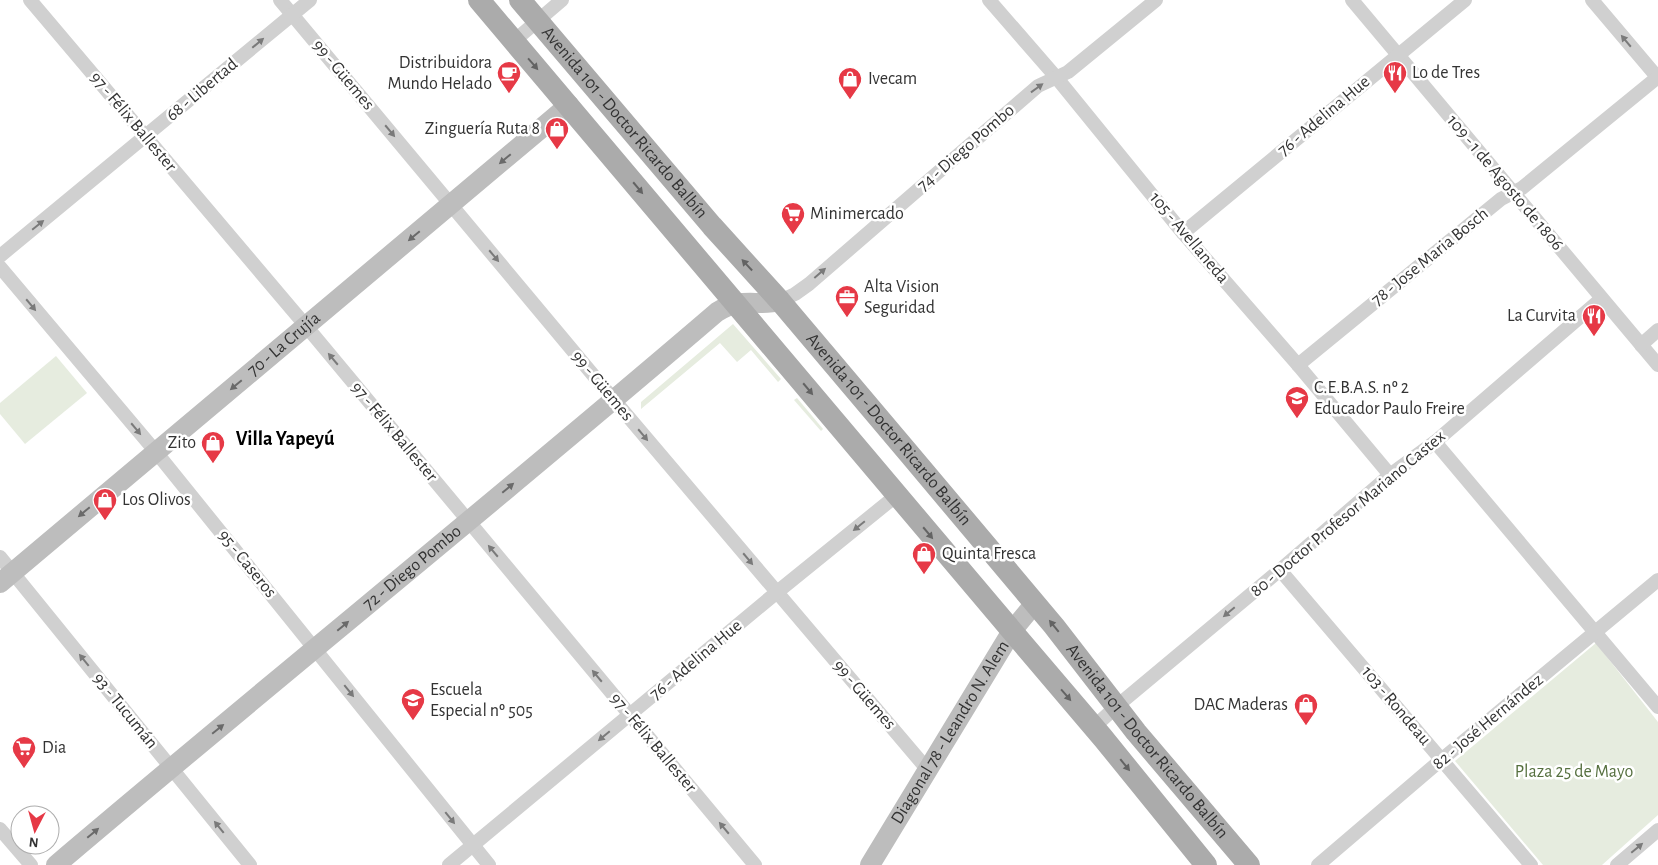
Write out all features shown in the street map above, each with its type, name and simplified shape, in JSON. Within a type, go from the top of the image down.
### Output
[{"type":"main road","name":"Avenida 101 - Doctor Ricardo Balbín","points":[[479,0],[1094,727],[1206,865]]},
{"type":"main road","name":"Avenida 101 - Doctor Ricardo Balbín","points":[[520,0],[712,226],[780,301],[1035,603],[1136,732],[1249,865]]},
{"type":"street","name":"97 - Félix Ballester","points":[[30,0],[306,326],[755,865]]},
{"type":"street","name":"99 - Güemes","points":[[280,0],[776,593],[927,769]]},
{"type":"street","name":"68 - Libertad","points":[[0,256],[310,0]]},
{"type":"street","points":[[514,41],[562,0]]},
{"type":"street","name":"105 - Avellaneda","points":[[989,0],[1056,77],[1183,232],[1390,475]]},
{"type":"street","name":"74 - Diego Pombo","points":[[780,301],[795,294],[808,284],[1038,86],[1068,72],[1156,0]]},
{"type":"street","name":"109 - 1 de Agosto de 1806","points":[[1352,0],[1658,365]]},
{"type":"street","name":"76 - Adelina Hue","points":[[1183,232],[1465,0]]},
{"type":"street","points":[[1592,0],[1658,77]]},
{"type":"street","name":"78 - Jose Maria Bosch","points":[[1298,365],[1501,198],[1522,188],[1658,77]]},
{"type":"street","name":"70 - La Crujía","points":[[4,571],[156,452],[569,105]]},
{"type":"street","name":"95 - Caseros","points":[[0,267],[156,452],[490,865]]},
{"type":"street","name":"80 - Doctor Profesor Mariano Castex","points":[[1094,727],[1390,475],[1435,442],[1601,299]]},
{"type":"street","name":"72 - Diego Pombo","points":[[56,865],[717,312],[735,303],[780,301]]},
{"type":"street","points":[[1641,345],[1658,330]]},
{"type":"street","points":[[1435,442],[1658,707]]},
{"type":"street","name":"76 - Adelina Hue","points":[[450,865],[776,593],[897,495]]},
{"type":"street","name":"103 - Rondeau","points":[[1280,570],[1531,865]]},
{"type":"street","name":"93 - Tucumán","points":[[4,571],[171,767],[250,865]]},
{"type":"street","name":"82 - José Hernández","points":[[1318,865],[1658,580]]},
{"type":"street","name":"Diagonal 78 - Leandro N. Alem","points":[[870,865],[1012,632],[1035,603]]},
{"type":"street","points":[[0,829],[31,865]]},
{"type":"street","points":[[1617,865],[1658,830]]},
{"type":"green space","points":[[733,324],[781,379],[778,382],[751,350],[737,362],[720,343],[641,409],[641,402]]},
{"type":"green space","points":[[56,356],[87,393],[25,444],[0,414],[0,403]]},
{"type":"green space","points":[[797,398],[823,429],[821,431],[794,400]]},
{"type":"green space","name":"Plaza 25 de Mayo","points":[[1596,643],[1658,722],[1658,815],[1602,865],[1543,865],[1455,761]]},
{"type":"place","name":"Distribuidora Mundo Helado","points":[[509,94]]},
{"type":"place","name":"Lo de Tres","points":[[1395,94]]},
{"type":"place","name":"Ivecam","points":[[850,100]]},
{"type":"place","name":"Zinguería Ruta 8","points":[[557,150]]},
{"type":"place","name":"Minimercado","points":[[793,235]]},
{"type":"place","name":"Alta Vision Seguridad","points":[[847,318]]},
{"type":"place","name":"La Curvita","points":[[1594,337]]},
{"type":"place","name":"C.E.B.A.S. nº 2 Educador Paulo Freire","points":[[1297,419]]},
{"type":"place","name":"Zito","points":[[213,464]]},
{"type":"place","name":"Los Olivos","points":[[105,521]]},
{"type":"place","name":"Quinta Fresca","points":[[924,575]]},
{"type":"place","name":"Escuela Especial nº 505","points":[[413,721]]},
{"type":"place","name":"DAC Maderas","points":[[1306,726]]},
{"type":"place","name":"Dia","points":[[24,769]]},
{"type":"district","name":"Villa Yapeyú","points":[[285,439]]}]
